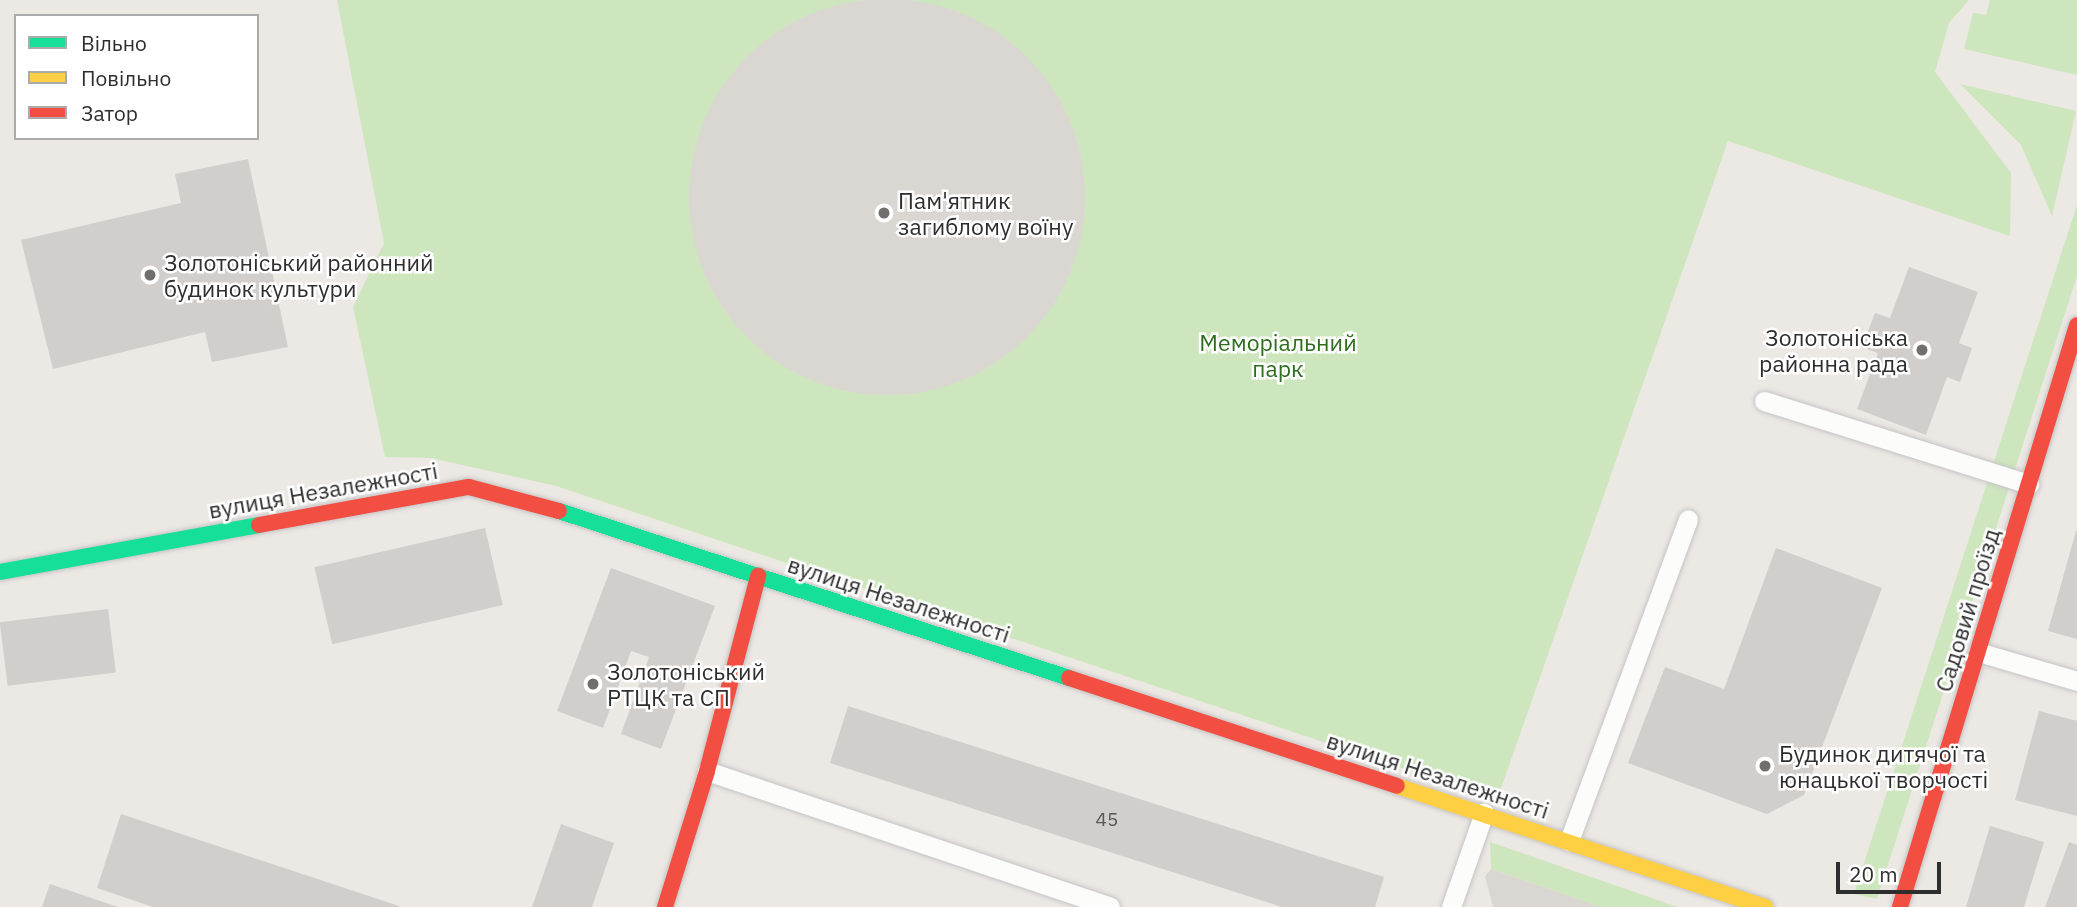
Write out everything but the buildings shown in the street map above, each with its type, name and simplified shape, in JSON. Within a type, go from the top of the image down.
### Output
[{"type":"street","name":"Садовий проїзд","points":[[1900,907],[2077,325]]},
{"type":"street","name":"вулиця Незалежності","points":[[0,572],[469,486],[580,517],[1766,907]]},
{"type":"street","points":[[665,907],[707,771],[758,576]]},
{"type":"lane","points":[[1765,401],[2029,484]]},
{"type":"lane","points":[[1569,841],[1688,519]]},
{"type":"lane","points":[[1978,652],[2077,681]]},
{"type":"lane","points":[[707,771],[1079,902],[1110,907]]},
{"type":"lane","points":[[1451,907],[1484,813]]},
{"type":"green space","name":"Меморіальний парк","points":[[337,0],[1969,0],[1949,23],[1935,72],[2011,173],[2010,236],[1728,141],[1497,800],[556,486],[431,458],[385,457],[353,307],[384,243]]},
{"type":"green space","points":[[1990,0],[2077,0],[2077,75],[1964,49],[1973,13],[1986,15]]},
{"type":"green space","points":[[1960,84],[2076,111],[2052,216],[2021,145]]},
{"type":"green space","points":[[2077,205],[2077,276],[1877,899],[1854,894]]},
{"type":"green space","points":[[1490,842],[1678,907],[1601,907],[1491,869]]},
{"type":"shaded area","points":[[887,-1],[926,3],[963,14],[997,32],[1027,57],[1052,87],[1070,121],[1081,158],[1085,197],[1081,236],[1070,273],[1052,307],[1027,337],[997,362],[963,380],[926,391],[887,395],[848,391],[811,380],[777,362],[747,337],[722,307],[704,273],[693,236],[689,197],[693,158],[704,121],[722,87],[747,57],[777,32],[811,14],[848,3]]},
{"type":"shaded area","points":[[1491,869],[1601,907],[1493,907],[1485,876]]},
{"type":"traffic: fast","points":[[559,511],[1069,678]]},
{"type":"traffic: fast","points":[[0,572],[259,525]]},
{"type":"traffic: slow","points":[[1397,786],[1766,907]]},
{"type":"traffic: jam","points":[[1900,907],[2077,325]]},
{"type":"traffic: jam","points":[[259,525],[469,487],[559,511]]},
{"type":"traffic: jam","points":[[665,907],[707,771],[758,576]]},
{"type":"traffic: jam","points":[[1069,678],[1397,786]]},
{"type":"place","name":"Пам'ятник загиблому воїну","points":[[884,213]]},
{"type":"place","name":"Золотоніський районний будинок культури","points":[[150,275]]},
{"type":"place","name":"Золотоніська районна рада","points":[[1922,350]]},
{"type":"place","name":"Золотоніський РТЦК та СП","points":[[593,684]]},
{"type":"place","name":"Будинок дитячої та юнацької творчості","points":[[1765,766]]}]
